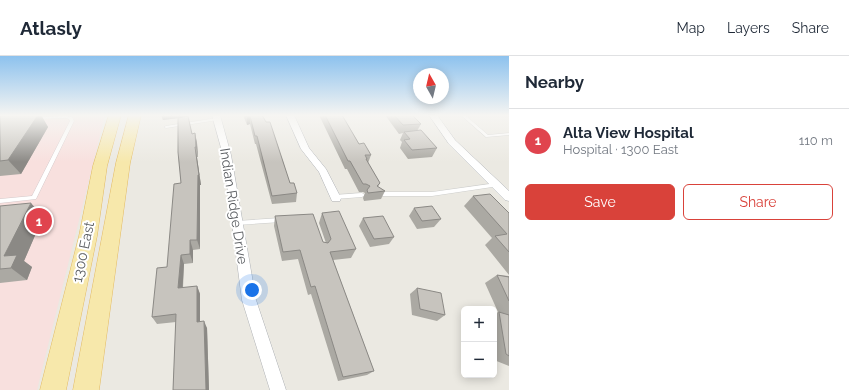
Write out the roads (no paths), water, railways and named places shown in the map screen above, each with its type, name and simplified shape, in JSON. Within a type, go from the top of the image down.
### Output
[{"type":"main road","name":"1300 East","points":[[52,390],[88,236],[100,166],[110,131]]},
{"type":"main road","name":"1300 East","points":[[86,390],[123,163],[131,131]]},
{"type":"street","name":"Indian Ridge Drive","points":[[221,131],[227,155],[249,300],[278,390]]},
{"type":"street","points":[[297,131],[305,149],[323,171],[335,198]]},
{"type":"street","points":[[444,131],[452,142],[509,197]]},
{"type":"lane","points":[[0,201],[34,198],[67,131]]},
{"type":"lane","points":[[481,131],[487,136],[509,134]]},
{"type":"lane","points":[[378,194],[432,194],[498,185]]},
{"type":"lane","points":[[335,198],[362,195]]},
{"type":"lane","points":[[237,223],[290,219]]},
{"type":"place","name":"Alta View Hospital","points":[[39,221]]}]
